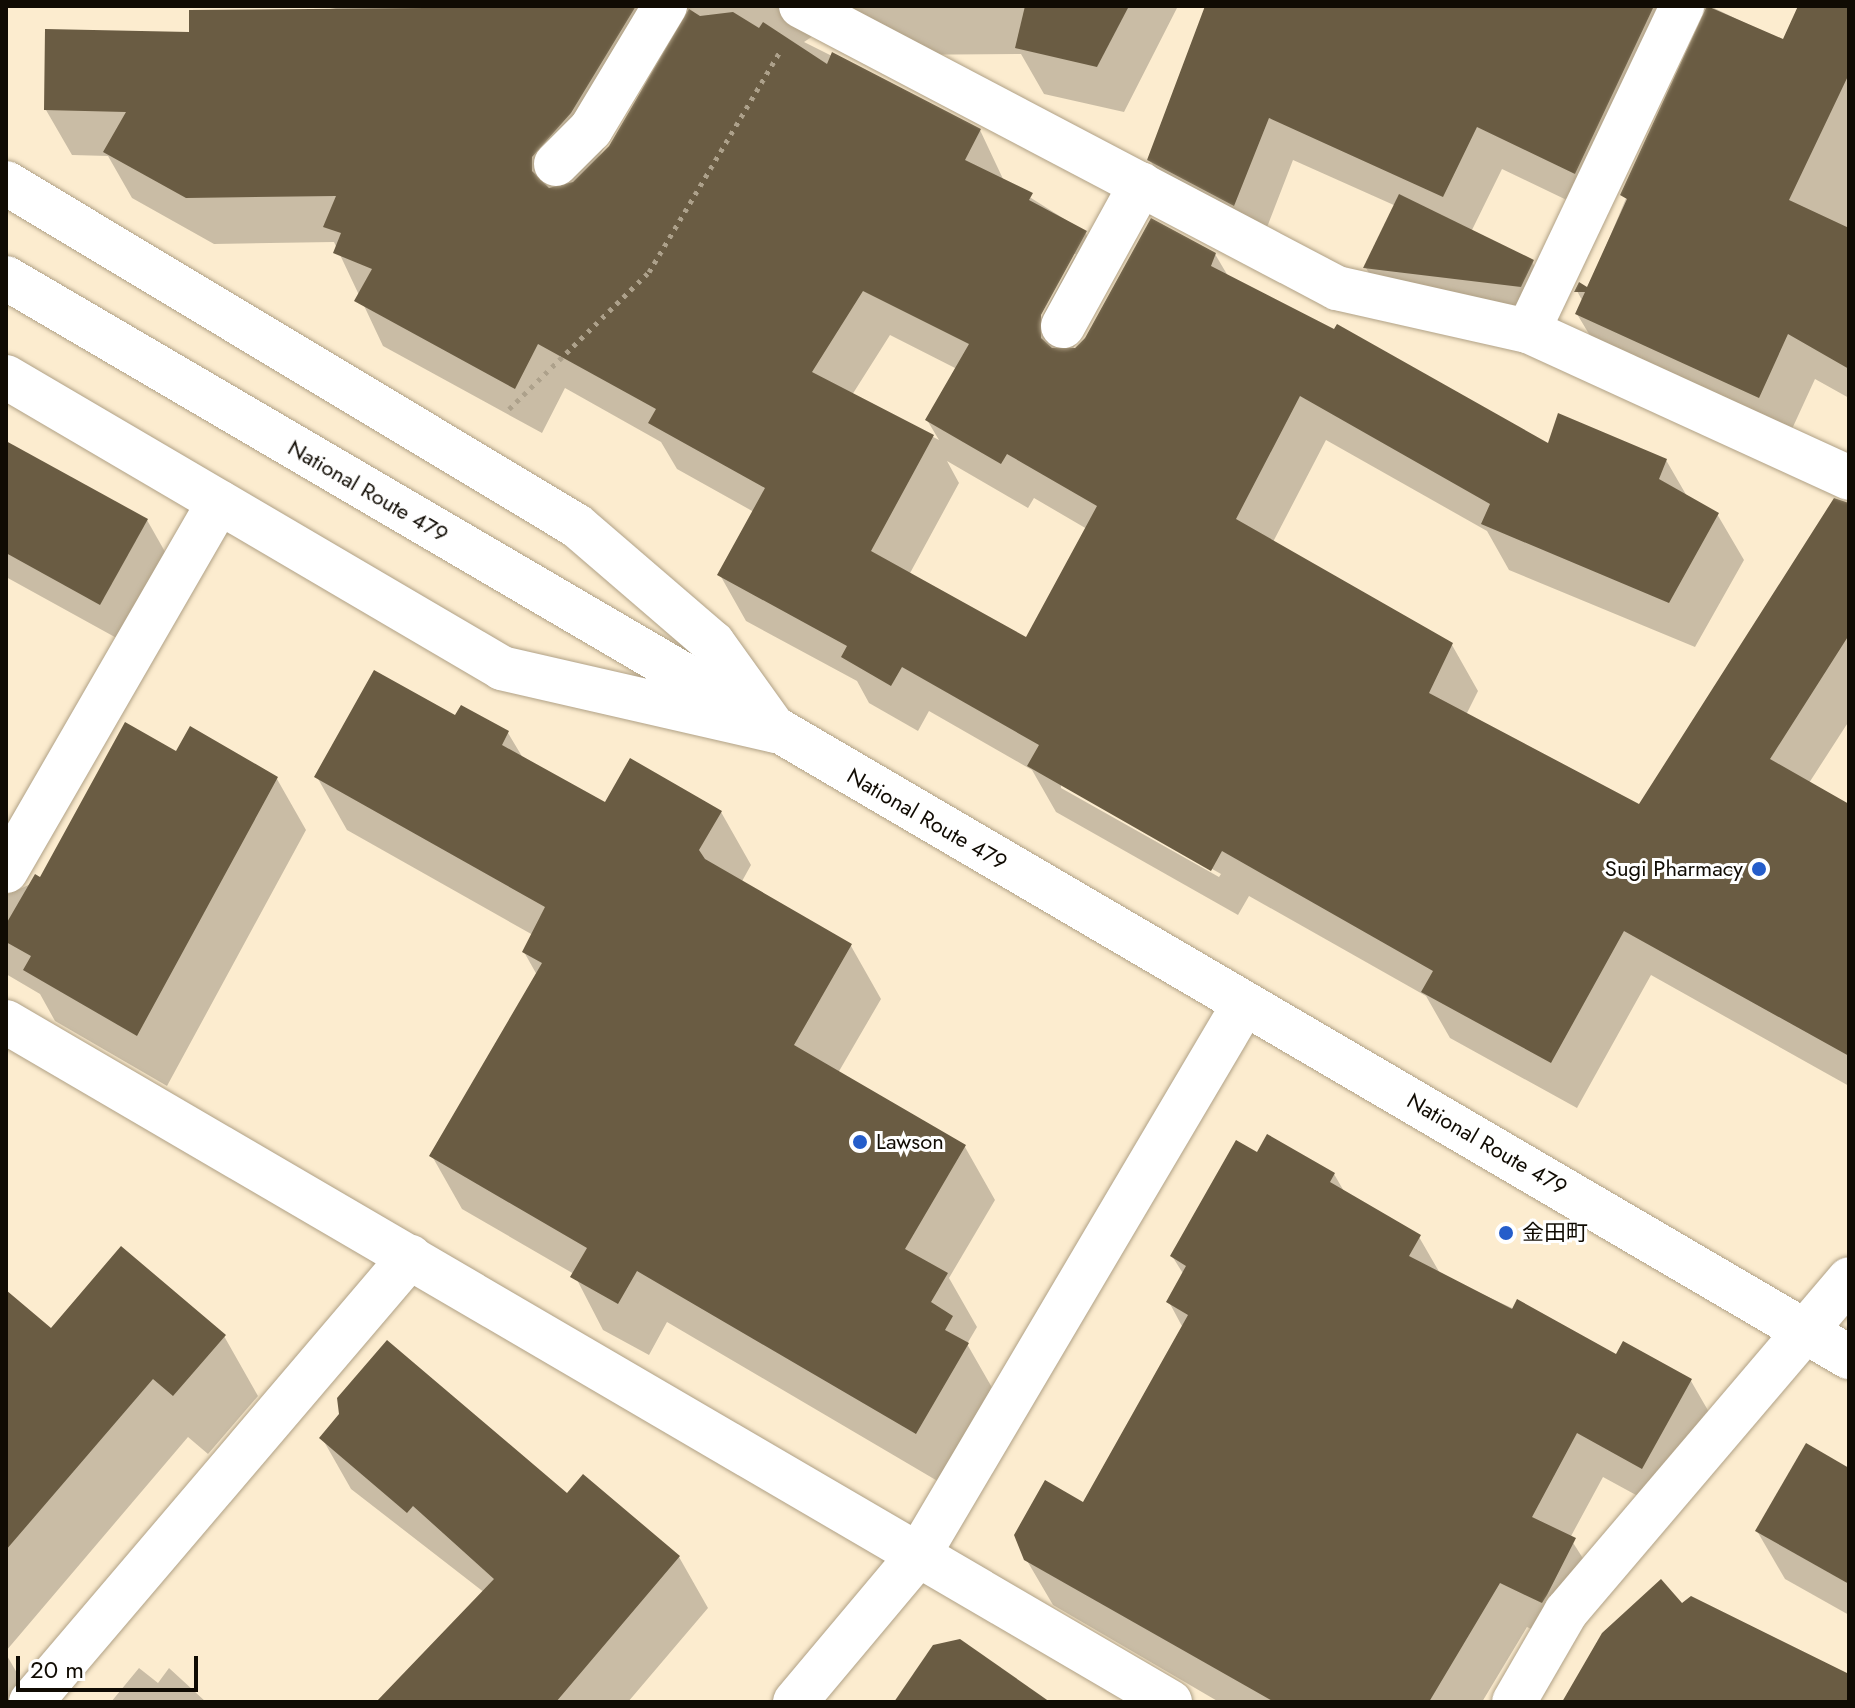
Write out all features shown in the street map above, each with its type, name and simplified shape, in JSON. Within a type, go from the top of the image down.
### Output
[{"type":"main road","points":[[556,164],[591,129],[665,6]]},
{"type":"main road","points":[[1528,331],[1682,6]]},
{"type":"main road","points":[[804,7],[1337,288],[1528,331],[1849,478]]},
{"type":"main road","points":[[6,183],[577,526],[713,643],[776,731]]},
{"type":"main road","points":[[1063,326],[1141,184]]},
{"type":"main road","name":"National Route 479","points":[[6,278],[1849,1357]]},
{"type":"main road","points":[[6,377],[502,668],[776,731]]},
{"type":"main road","points":[[6,871],[219,502]]},
{"type":"main road","points":[[795,1702],[919,1554],[1244,1004]]},
{"type":"main road","points":[[6,1022],[1170,1702]]},
{"type":"main road","points":[[31,1702],[410,1257]]},
{"type":"main road","points":[[1514,1702],[1566,1612],[1849,1279]]},
{"type":"path","points":[[509,409],[649,272],[804,7]]},
{"type":"building","points":[[636,6],[571,113],[532,157],[532,171],[549,188],[573,182],[609,146],[689,9],[700,16],[733,12],[759,28],[763,22],[827,64],[832,52],[981,129],[965,160],[1033,193],[1029,200],[1087,231],[1041,315],[1041,338],[1052,348],[1075,348],[1085,338],[1151,218],[1216,253],[1211,266],[1334,329],[1337,324],[1548,443],[1558,413],[1667,459],[1659,479],[1719,513],[1669,603],[1481,524],[1490,504],[1300,396],[1236,519],[1453,643],[1429,693],[1639,804],[1834,498],[1849,503],[1849,635],[1770,759],[1849,804],[1849,1056],[1624,931],[1551,1063],[1421,992],[1433,971],[1222,851],[1211,871],[1027,766],[1039,745],[902,667],[891,686],[841,657],[847,646],[717,575],[765,488],[648,423],[656,409],[538,344],[515,389],[354,301],[372,269],[333,253],[341,233],[323,227],[336,196],[186,198],[103,152],[126,112],[44,110],[45,29],[189,32],[189,10]],"holes":[[[863,291],[969,344],[925,420],[1001,464],[1007,454],[1097,506],[1026,637],[871,551],[934,435],[812,372]]]},
{"type":"building","points":[[1025,6],[1129,6],[1097,67],[1015,48]]},
{"type":"building","points":[[1205,6],[1654,6],[1575,174],[1477,127],[1443,197],[1269,118],[1234,206],[1147,160]]},
{"type":"building","points":[[1707,6],[1783,39],[1798,6],[1849,6],[1849,74],[1789,200],[1849,228],[1849,369],[1788,334],[1759,398],[1575,314],[1585,292],[1574,292],[1579,282],[1587,287],[1627,199],[1620,195]]},
{"type":"building","points":[[1399,194],[1534,260],[1521,287],[1363,268]]},
{"type":"building","points":[[6,441],[148,519],[100,605],[6,553]]},
{"type":"building","points":[[374,670],[455,715],[461,705],[509,731],[502,745],[605,802],[630,758],[722,811],[699,850],[705,859],[852,944],[794,1045],[966,1145],[905,1249],[948,1273],[931,1302],[953,1316],[945,1330],[969,1343],[916,1434],[637,1271],[618,1304],[570,1277],[587,1248],[429,1156],[542,963],[522,952],[545,907],[314,777]]},
{"type":"building","points":[[125,722],[176,751],[190,726],[278,777],[137,1036],[23,970],[31,956],[6,942],[6,924],[35,874],[40,877]]},
{"type":"building","points":[[1267,1134],[1335,1173],[1330,1182],[1421,1235],[1409,1256],[1512,1309],[1517,1299],[1616,1354],[1623,1341],[1692,1379],[1642,1469],[1577,1433],[1532,1517],[1576,1538],[1547,1595],[1542,1603],[1500,1583],[1429,1702],[1274,1702],[1024,1560],[1014,1535],[1045,1480],[1083,1502],[1188,1315],[1166,1302],[1186,1266],[1170,1256],[1236,1140],[1257,1152]]},
{"type":"building","points":[[121,1246],[226,1335],[173,1396],[153,1379],[6,1550],[6,1290],[51,1328]]},
{"type":"building","points":[[387,1340],[567,1493],[583,1474],[680,1556],[556,1702],[376,1702],[494,1579],[413,1506],[407,1513],[319,1438],[339,1414],[337,1398]]},
{"type":"building","points":[[1806,1443],[1849,1468],[1849,1584],[1755,1531]]},
{"type":"building","points":[[1661,1579],[1682,1603],[1691,1596],[1849,1674],[1849,1702],[1562,1702],[1602,1633]]},
{"type":"building","points":[[960,1639],[1050,1702],[894,1702],[933,1645]]},
{"type":"place","name":"Sugi Pharmacy","points":[[1759,869]]},
{"type":"place","name":"Lawson","points":[[860,1142]]},
{"type":"place","name":"金田町","points":[[1506,1233]]}]
